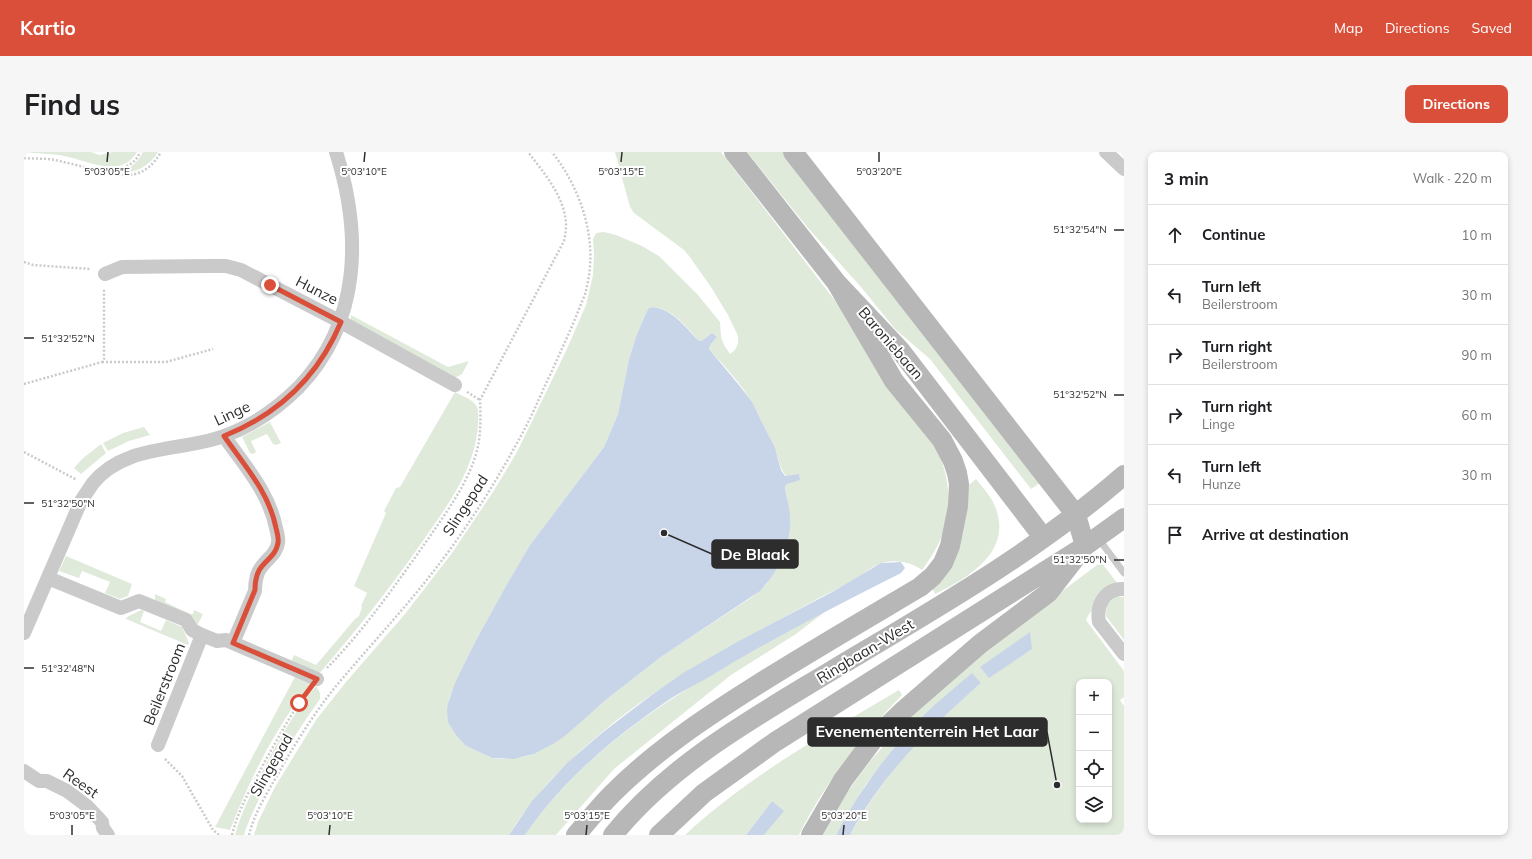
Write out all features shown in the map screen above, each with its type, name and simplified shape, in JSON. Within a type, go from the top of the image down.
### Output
[{"type":"main road","name":"Baroniebaan","points":[[734,152],[836,282],[900,350],[1043,537]]},
{"type":"main road","points":[[794,152],[1076,515],[1091,541]]},
{"type":"main road","points":[[576,835],[612,794],[665,747],[718,710],[797,660],[920,587],[933,576],[943,563],[950,546],[958,506],[959,484],[954,461],[942,440],[894,381],[836,282]]},
{"type":"main road","name":"Ringbaan-West","points":[[613,835],[645,799],[731,731],[972,586],[1076,515],[1124,475]]},
{"type":"main road","name":"Ringbaan-West","points":[[659,835],[704,793],[775,742],[1091,541],[1124,518]]},
{"type":"main road","points":[[1043,537],[1091,541]]},
{"type":"main road","points":[[812,835],[843,780],[874,740],[904,710],[980,644],[1048,593],[1091,541]]},
{"type":"street","name":"Linge","points":[[24,632],[82,501],[93,483],[107,470],[119,462],[133,456],[151,451],[203,443],[224,436],[254,422],[276,408],[289,397],[304,382],[324,355],[341,322],[350,280],[352,244],[349,206],[343,174],[336,152]]},
{"type":"street","points":[[1106,152],[1124,169]]},
{"type":"street","name":"Hunze","points":[[105,274],[122,267],[226,266],[241,270],[341,322],[455,385]]},
{"type":"street","points":[[224,436],[268,500],[276,524],[278,542],[274,555],[262,566],[255,581],[255,590],[233,643]]},
{"type":"street","name":"Beilerstroom","points":[[48,578],[121,608],[139,601],[186,620],[192,630],[202,635],[217,641],[226,640],[317,679]]},
{"type":"street","points":[[1124,589],[1115,590],[1105,597],[1100,603],[1098,616],[1099,622],[1124,654]]},
{"type":"street","name":"Beilerstroom","points":[[158,745],[202,635]]},
{"type":"street","name":"Reest","points":[[24,771],[39,780],[47,781],[67,791],[87,806],[102,822],[103,828],[108,835]]},
{"type":"lane","points":[[1091,541],[1124,573]]},
{"type":"path","points":[[100,171],[126,167],[133,162],[140,152]]},
{"type":"path","points":[[24,158],[52,159],[109,174],[123,176],[136,174],[147,168],[156,160],[161,152]]},
{"type":"path","points":[[232,835],[243,803],[284,727],[299,703],[317,679],[335,660],[394,588],[462,486],[474,461],[478,447],[480,400],[564,241],[566,226],[564,210],[558,194],[528,152]]},
{"type":"path","name":"Slingepad","points":[[249,835],[265,796],[309,722],[332,692],[434,571],[464,528],[501,470],[524,431],[572,327],[587,288],[590,271],[588,236],[586,220],[578,194],[565,168],[552,152]]},
{"type":"path","points":[[24,262],[33,265],[87,268],[105,274],[103,295],[104,359],[102,362]]},
{"type":"path","points":[[24,384],[102,362],[166,362],[213,349]]},
{"type":"path","points":[[24,452],[74,478],[89,490]]},
{"type":"path","points":[[158,745],[160,754],[182,776],[213,830],[219,835]]},
{"type":"green space","points":[[24,152],[91,152],[99,155],[113,152],[137,152],[130,160],[122,165],[113,167],[93,164],[59,155]]},
{"type":"green space","points":[[143,152],[158,152],[149,163],[138,170],[126,173],[112,172],[122,171],[130,167],[138,161]]},
{"type":"green space","points":[[615,152],[721,152],[849,319],[938,449],[944,467],[949,497],[946,526],[933,554],[922,570],[913,565],[897,561],[877,565],[846,584],[732,645],[647,698],[619,718],[569,761],[527,808],[509,835],[254,835],[258,822],[275,787],[316,720],[346,682],[405,614],[452,553],[493,492],[517,452],[566,351],[586,305],[593,275],[593,239],[596,233],[604,232],[616,235],[642,246],[659,256],[698,295],[720,322],[721,337],[730,354],[735,350],[738,343],[738,336],[728,315],[711,287],[689,256],[684,250],[634,213],[630,207]],"holes":[[[649,308],[660,308],[667,311],[679,320],[699,341],[703,340],[712,333],[717,337],[709,349],[743,389],[758,414],[774,447],[782,470],[787,478],[792,482],[787,484],[785,487],[790,521],[789,538],[786,550],[766,585],[752,597],[661,657],[607,699],[555,743],[534,754],[524,757],[502,759],[492,758],[466,746],[448,703],[450,696],[475,642],[530,545],[604,447],[618,414],[629,359],[637,334]]]},
{"type":"green space","points":[[747,152],[783,152],[1040,483],[1031,489],[930,359],[895,329],[861,287],[808,228]]},
{"type":"green space","points":[[351,315],[448,367],[469,361],[462,374],[455,378],[351,321]]},
{"type":"green space","points":[[455,392],[475,404],[478,411],[478,425],[472,456],[452,498],[387,591],[318,675],[291,662],[294,655],[316,665],[359,616],[361,606],[367,593],[354,586],[386,513],[384,511],[396,488],[400,487]]},
{"type":"green space","points":[[270,422],[281,443],[276,445],[273,444],[267,434],[251,441],[256,452],[253,454],[250,453],[242,437]]},
{"type":"green space","points":[[144,427],[150,435],[129,441],[108,451],[103,443],[123,433]]},
{"type":"green space","points":[[101,444],[106,453],[81,474],[74,468],[82,459]]},
{"type":"green space","points":[[976,479],[994,504],[999,520],[999,535],[994,548],[986,560],[962,579],[935,594],[930,583],[965,488]]},
{"type":"green space","points":[[66,556],[132,584],[128,596],[120,599],[105,593],[110,582],[82,571],[79,578],[59,571]]},
{"type":"green space","points":[[1101,562],[1118,584],[1089,614],[1086,620],[1124,671],[1124,697],[1120,700],[1124,706],[1124,835],[850,835],[879,789],[912,747],[937,721],[981,683],[894,748],[866,784],[836,835],[822,835],[848,791],[871,760],[917,710],[1009,631]]},
{"type":"green space","points":[[155,594],[166,599],[165,602],[190,614],[193,614],[194,610],[203,614],[197,626],[190,615],[155,600]]},
{"type":"green space","points":[[1116,597],[1124,597],[1124,640],[1106,616],[1108,605]]},
{"type":"green space","points":[[830,608],[796,634],[731,675],[614,769],[556,835],[525,835],[555,797],[588,763],[624,733],[663,705],[704,679]]},
{"type":"green space","points":[[141,610],[144,611],[140,622],[161,631],[166,620],[182,627],[189,643],[188,645],[126,619],[127,617]]},
{"type":"green space","points":[[297,673],[312,682],[287,716],[265,753],[246,791],[230,830],[215,827]]},
{"type":"green space","points":[[316,686],[320,693],[320,699],[274,770],[254,810],[244,835],[235,835],[238,824],[256,783],[272,753],[298,710]]},
{"type":"green space","points":[[899,690],[902,695],[873,727],[832,778],[809,815],[799,835],[764,835],[783,811],[772,801],[746,835],[685,835],[709,814],[761,775],[815,740]]},
{"type":"water","points":[[653,307],[673,315],[699,341],[703,340],[712,333],[717,337],[709,349],[752,402],[775,448],[781,470],[785,476],[799,474],[800,480],[787,484],[785,487],[790,518],[789,538],[786,548],[778,567],[767,584],[760,591],[661,657],[607,699],[555,743],[534,754],[514,759],[492,758],[466,746],[456,735],[448,722],[448,703],[455,683],[475,642],[530,545],[604,447],[618,414],[629,359],[637,334],[646,313],[649,308]]},
{"type":"water","points":[[901,562],[905,568],[901,573],[780,636],[666,702],[622,734],[586,764],[554,798],[525,835],[509,835],[532,801],[567,763],[603,732],[683,673],[737,642],[832,592],[881,563]]},
{"type":"water","points":[[1030,632],[1032,649],[989,678],[980,667]]},
{"type":"water","points":[[972,673],[981,683],[943,717],[908,753],[877,792],[850,835],[836,835],[865,787],[899,742],[930,709]]},
{"type":"water","points":[[772,801],[784,811],[764,835],[746,835]]},
{"type":"place","name":"De Blaak","points":[[664,533]]},
{"type":"place","name":"Evenemententerrein Het Laar","points":[[1057,785]]},
{"type":"route","points":[[270,285],[341,322],[334,339],[315,368],[289,397],[276,408],[254,422],[224,436],[268,500],[278,533],[278,542],[274,555],[262,566],[255,581],[255,590],[233,643],[317,679],[299,703]]}]
